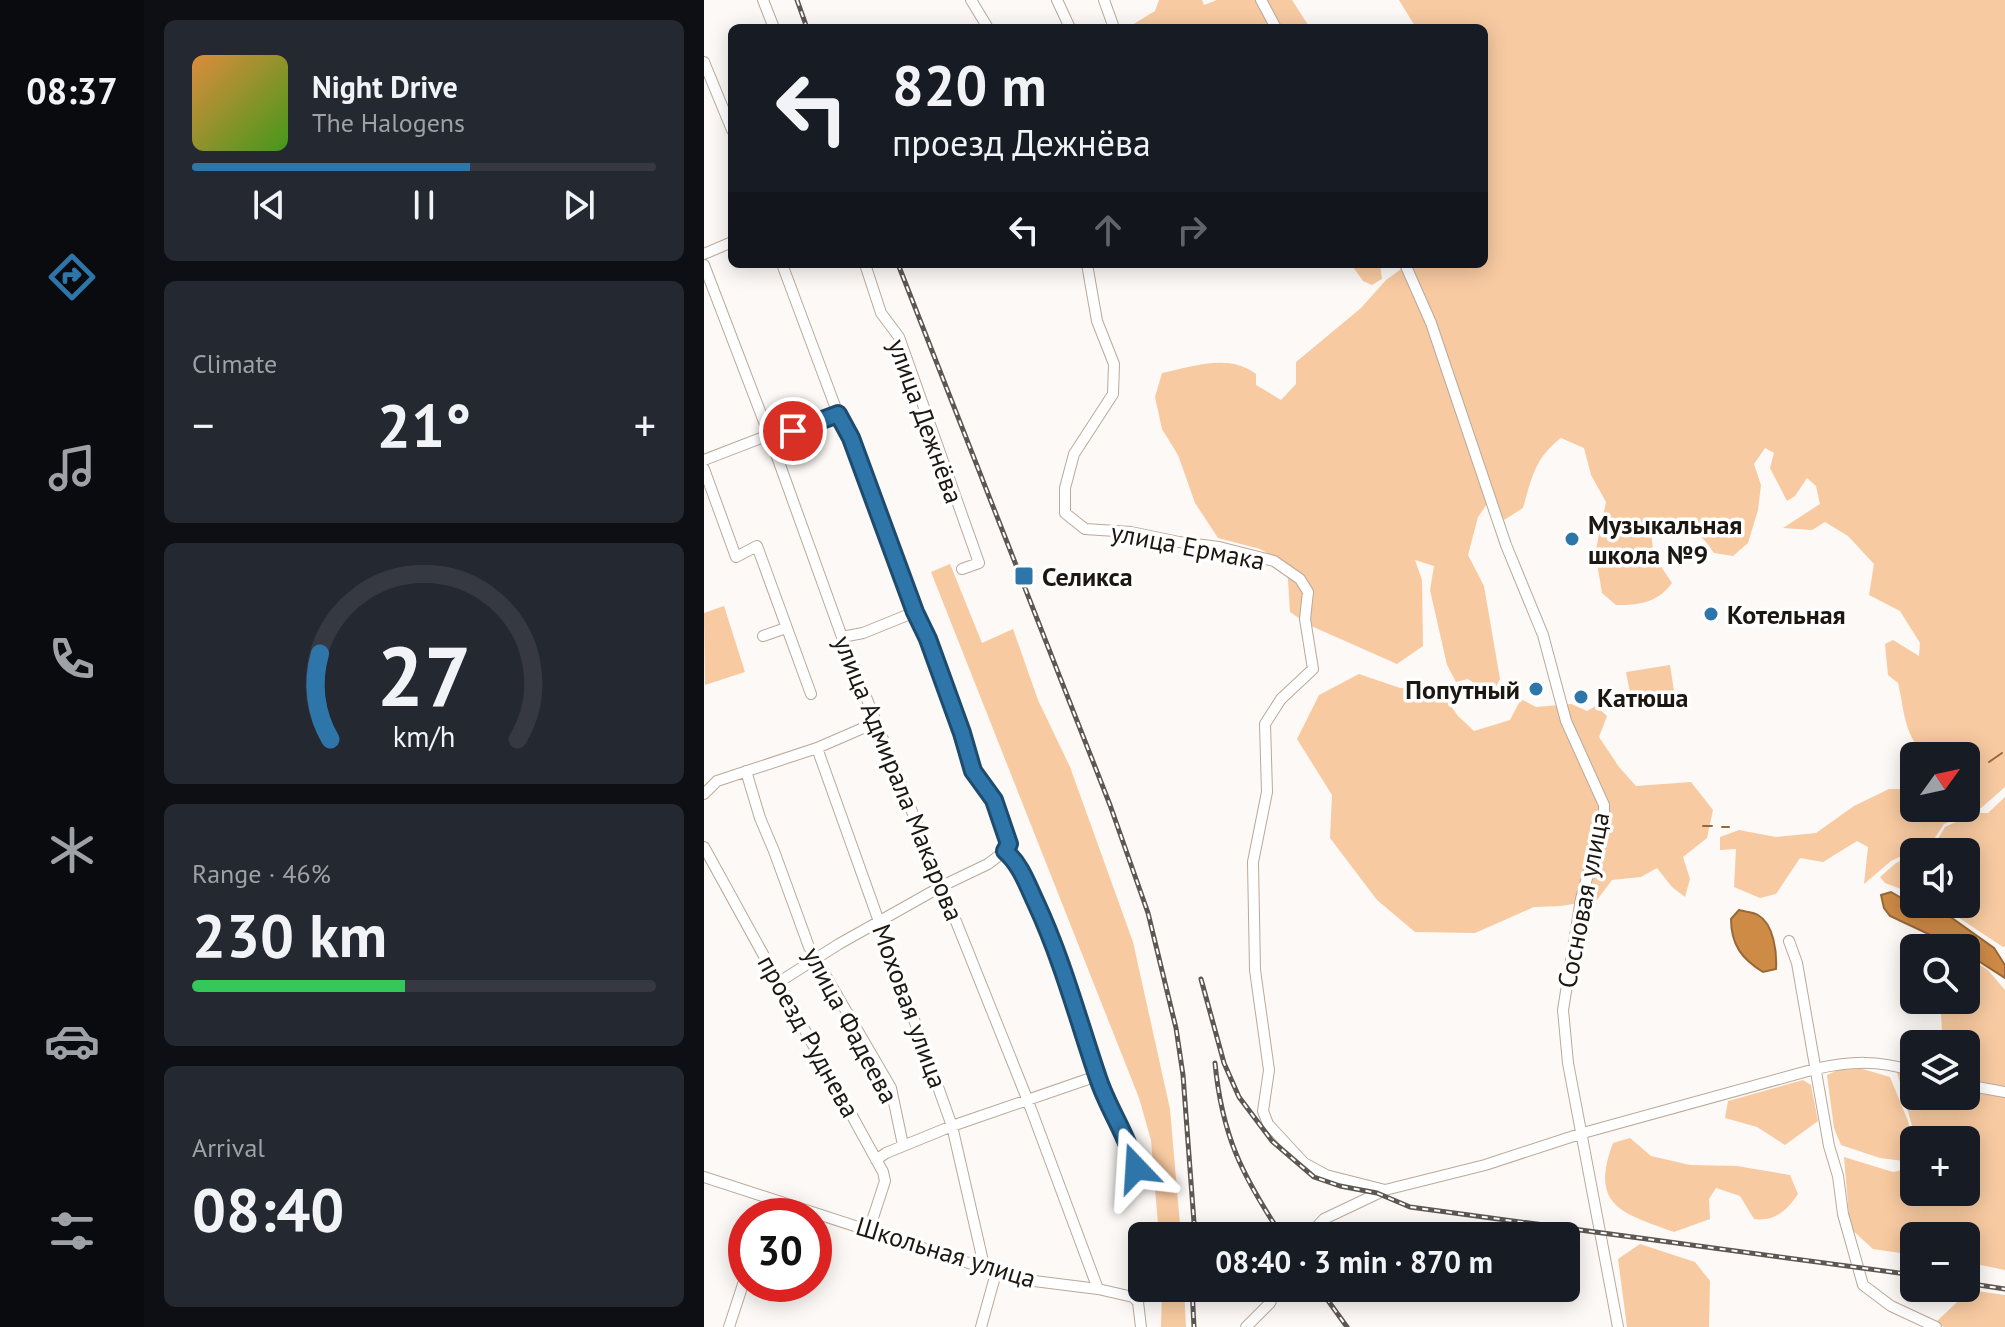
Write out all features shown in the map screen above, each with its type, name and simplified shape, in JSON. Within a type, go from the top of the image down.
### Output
[{"type":"street","points":[[763,0],[772,24]]},
{"type":"street","points":[[971,0],[986,24]]},
{"type":"street","points":[[1057,0],[1068,24]]},
{"type":"street","points":[[1104,0],[1113,24]]},
{"type":"street","points":[[1261,0],[1274,24]]},
{"type":"street","points":[[704,62],[728,120]]},
{"type":"street","points":[[704,254],[728,244]]},
{"type":"street","name":"улица Адмирала Макарова","points":[[704,265],[842,637],[1028,1101],[1098,1289]]},
{"type":"street","points":[[779,982],[879,921],[988,864],[1009,844],[990,793],[973,771],[928,639],[783,268]]},
{"type":"street","name":"улица Дежнёва","points":[[866,268],[881,313],[899,337],[979,563],[962,569]]},
{"type":"street","name":"улица Ермака","points":[[1088,268],[1097,321],[1114,364],[1113,394],[1074,454],[1065,488],[1065,513],[1085,529],[1131,532],[1219,547],[1274,561],[1300,579],[1308,592],[1305,619],[1313,669],[1281,699],[1265,724],[1267,792],[1253,862],[1255,970],[1269,1070],[1263,1111],[1268,1124],[1304,1163],[1326,1175],[1385,1190]]},
{"type":"street","name":"Сосновая улица","points":[[1407,268],[1431,323],[1502,533],[1543,635],[1566,721],[1599,788],[1604,805],[1604,819],[1581,899],[1563,1010],[1568,1063],[1618,1327]]},
{"type":"street","points":[[704,460],[838,414]]},
{"type":"street","points":[[704,469],[736,557],[757,546],[811,694]]},
{"type":"street","points":[[842,637],[863,633],[915,612]]},
{"type":"street","points":[[763,636],[786,628]]},
{"type":"street","points":[[704,794],[717,781],[817,748],[877,722]]},
{"type":"street","name":"Моховая улица","points":[[817,748],[952,1126],[990,1271]]},
{"type":"street","name":"улица Фадеева","points":[[746,771],[760,818],[814,959],[891,1088],[903,1145]]},
{"type":"street","name":"проезд Руднева","points":[[704,847],[876,1160],[885,1181],[869,1230]]},
{"type":"street","points":[[1005,851],[1017,861],[1049,931],[1086,1034],[1097,1076],[1114,1117],[1128,1140],[1136,1168]]},
{"type":"street","points":[[1789,941],[1797,963],[1843,1214],[1863,1285],[1891,1306],[1936,1327]]},
{"type":"street","points":[[1321,1222],[1385,1190],[1485,1165],[1583,1133],[1815,1069],[1853,1061],[1900,1067]]},
{"type":"street","points":[[876,1160],[903,1145],[952,1126],[1097,1076]]},
{"type":"street","points":[[1980,1088],[2005,1092]]},
{"type":"street","name":"Школьная улица","points":[[704,1177],[768,1198]]},
{"type":"street","name":"Школьная улица","points":[[832,1218],[990,1271],[1133,1297],[1138,1302],[1141,1327]]},
{"type":"street","points":[[981,1327],[990,1271]]},
{"type":"street","points":[[729,1327],[737,1302]]},
{"type":"street","points":[[1246,1327],[1270,1302]]},
{"type":"shaded area","points":[[1159,0],[1202,0],[1204,5],[1217,0],[1292,0],[1307,24],[1134,24],[1155,11]]},
{"type":"shaded area","points":[[1399,0],[2005,0],[2005,787],[1981,808],[1980,742],[1914,742],[1908,729],[1898,683],[1888,675],[1885,644],[1893,640],[1919,656],[1920,643],[1900,611],[1869,595],[1874,564],[1848,536],[1825,522],[1812,530],[1783,528],[1820,504],[1816,486],[1807,478],[1795,496],[1787,501],[1770,468],[1774,453],[1765,448],[1754,464],[1761,485],[1758,510],[1748,543],[1733,556],[1714,553],[1700,536],[1687,529],[1651,534],[1654,556],[1672,583],[1647,602],[1616,605],[1602,593],[1596,557],[1606,555],[1610,569],[1607,553],[1596,555],[1606,502],[1591,475],[1584,448],[1561,438],[1552,445],[1532,478],[1523,508],[1504,520],[1487,504],[1478,517],[1468,555],[1484,586],[1500,679],[1492,694],[1468,679],[1456,682],[1447,665],[1430,590],[1434,566],[1415,560],[1422,580],[1423,646],[1397,664],[1309,625],[1290,612],[1287,564],[1260,549],[1218,538],[1195,503],[1178,455],[1162,429],[1155,397],[1162,373],[1210,363],[1234,364],[1256,374],[1256,385],[1281,400],[1296,384],[1296,362],[1361,308],[1386,280],[1402,268],[1488,268],[1488,24],[1414,24]]},
{"type":"shaded area","points":[[1354,268],[1381,268],[1382,279],[1372,285],[1363,281]]},
{"type":"shaded area","points":[[950,564],[982,643],[1013,629],[1038,700],[1070,767],[1133,942],[1170,1109],[1180,1222],[1158,1222],[1151,1140],[1139,1098],[931,572]]},
{"type":"shaded area","points":[[724,606],[745,672],[705,685],[704,613]]},
{"type":"shaded area","points":[[1670,665],[1674,691],[1631,698],[1626,672]]},
{"type":"shaded area","points":[[1359,674],[1400,688],[1439,689],[1458,716],[1474,731],[1510,720],[1521,699],[1536,707],[1571,704],[1587,711],[1596,706],[1607,716],[1599,737],[1636,786],[1691,782],[1713,810],[1707,838],[1683,857],[1690,879],[1685,897],[1672,887],[1657,868],[1641,877],[1612,880],[1597,900],[1534,907],[1475,933],[1415,932],[1377,900],[1330,838],[1332,795],[1297,739],[1319,695]]},
{"type":"shaded area","points":[[1889,789],[1900,789],[1900,822],[1949,822],[1935,838],[1900,838],[1900,857],[1864,884],[1868,847],[1857,841],[1823,862],[1800,858],[1776,894],[1760,898],[1734,887],[1736,849],[1720,850],[1720,837],[1739,830],[1776,837],[1816,833],[1854,806]]},
{"type":"shaded area","points":[[2005,797],[2003,947],[1959,918],[1980,918],[1980,838],[1939,838],[1945,827],[1956,822],[1980,822],[1980,813],[1988,813]]},
{"type":"shaded area","points":[[1900,861],[1900,889],[1885,883],[1880,877]]},
{"type":"shaded area","points":[[1891,892],[1900,897],[1900,918],[1952,918],[1974,934],[1928,934],[1890,916],[1881,895]]},
{"type":"shaded area","points":[[1739,910],[1758,915],[1768,925],[1775,947],[1776,969],[1763,972],[1739,950],[1731,919]]},
{"type":"shaded area","points":[[1980,938],[1994,948],[2005,965],[2005,978],[1980,962]]},
{"type":"shaded area","points":[[1980,965],[1988,970],[2005,990],[2005,1088],[1980,1083],[1980,1030],[1942,1030],[1941,1014],[1980,1014]]},
{"type":"shaded area","points":[[1849,1065],[1890,1077],[1900,1101],[1900,1110],[1904,1110],[1909,1126],[1900,1126],[1900,1160],[1880,1158],[1841,1145],[1834,1128],[1827,1075]]},
{"type":"shaded area","points":[[1803,1080],[1811,1085],[1818,1121],[1785,1145],[1757,1127],[1725,1118],[1728,1101]]},
{"type":"shaded area","points":[[1980,1092],[2005,1096],[2005,1270],[1980,1265],[1980,1222],[1900,1222],[1900,1253],[1873,1249],[1850,1228],[1844,1157],[1893,1172],[1900,1171],[1900,1206],[1980,1206],[1980,1126],[1912,1126],[1908,1110],[1980,1110]]},
{"type":"shaded area","points":[[1630,1138],[1651,1156],[1690,1165],[1737,1166],[1790,1175],[1798,1194],[1780,1214],[1768,1219],[1754,1219],[1740,1196],[1716,1188],[1709,1199],[1710,1219],[1674,1232],[1626,1212],[1608,1194],[1605,1181],[1613,1143]]},
{"type":"shaded area","points":[[1640,1244],[1695,1262],[1710,1281],[1709,1327],[1627,1327],[1618,1259]]},
{"type":"shaded area","points":[[1980,1291],[2005,1295],[2005,1327],[1944,1327],[1936,1322],[1957,1302],[1980,1302]]},
{"type":"shaded area","points":[[1162,1302],[1185,1302],[1186,1327],[1161,1327]]},
{"type":"waterway","points":[[1989,762],[2002,753]]},
{"type":"waterway","points":[[1703,826],[1712,826]]},
{"type":"waterway","points":[[1722,827],[1729,827]]},
{"type":"railway","points":[[797,0],[806,24]]},
{"type":"railway","points":[[900,268],[1110,805],[1148,913],[1176,1028],[1183,1075],[1194,1222]]},
{"type":"railway","points":[[1201,979],[1224,1063],[1239,1097],[1272,1141],[1314,1177],[1377,1193],[1410,1207],[1900,1273]]},
{"type":"railway","points":[[1215,1063],[1223,1112],[1236,1154],[1273,1222]]},
{"type":"railway","points":[[1980,1285],[2005,1289]]},
{"type":"railway","points":[[1193,1302],[1194,1327]]},
{"type":"railway","points":[[1329,1302],[1347,1327]]},
{"type":"place","name":"Музыкальная школа №9","points":[[1572,539]]},
{"type":"place","name":"Селикса","points":[[1024,576]]},
{"type":"place","name":"Котельная","points":[[1711,614]]},
{"type":"place","name":"Попутный","points":[[1536,689]]},
{"type":"place","name":"Катюша","points":[[1581,697]]},
{"type":"route","points":[[793,431],[838,414],[851,438],[915,612],[928,639],[973,771],[994,800],[1009,844],[1005,851],[1017,861],[1049,931],[1086,1034],[1097,1076],[1114,1117],[1128,1140],[1136,1168]]}]
